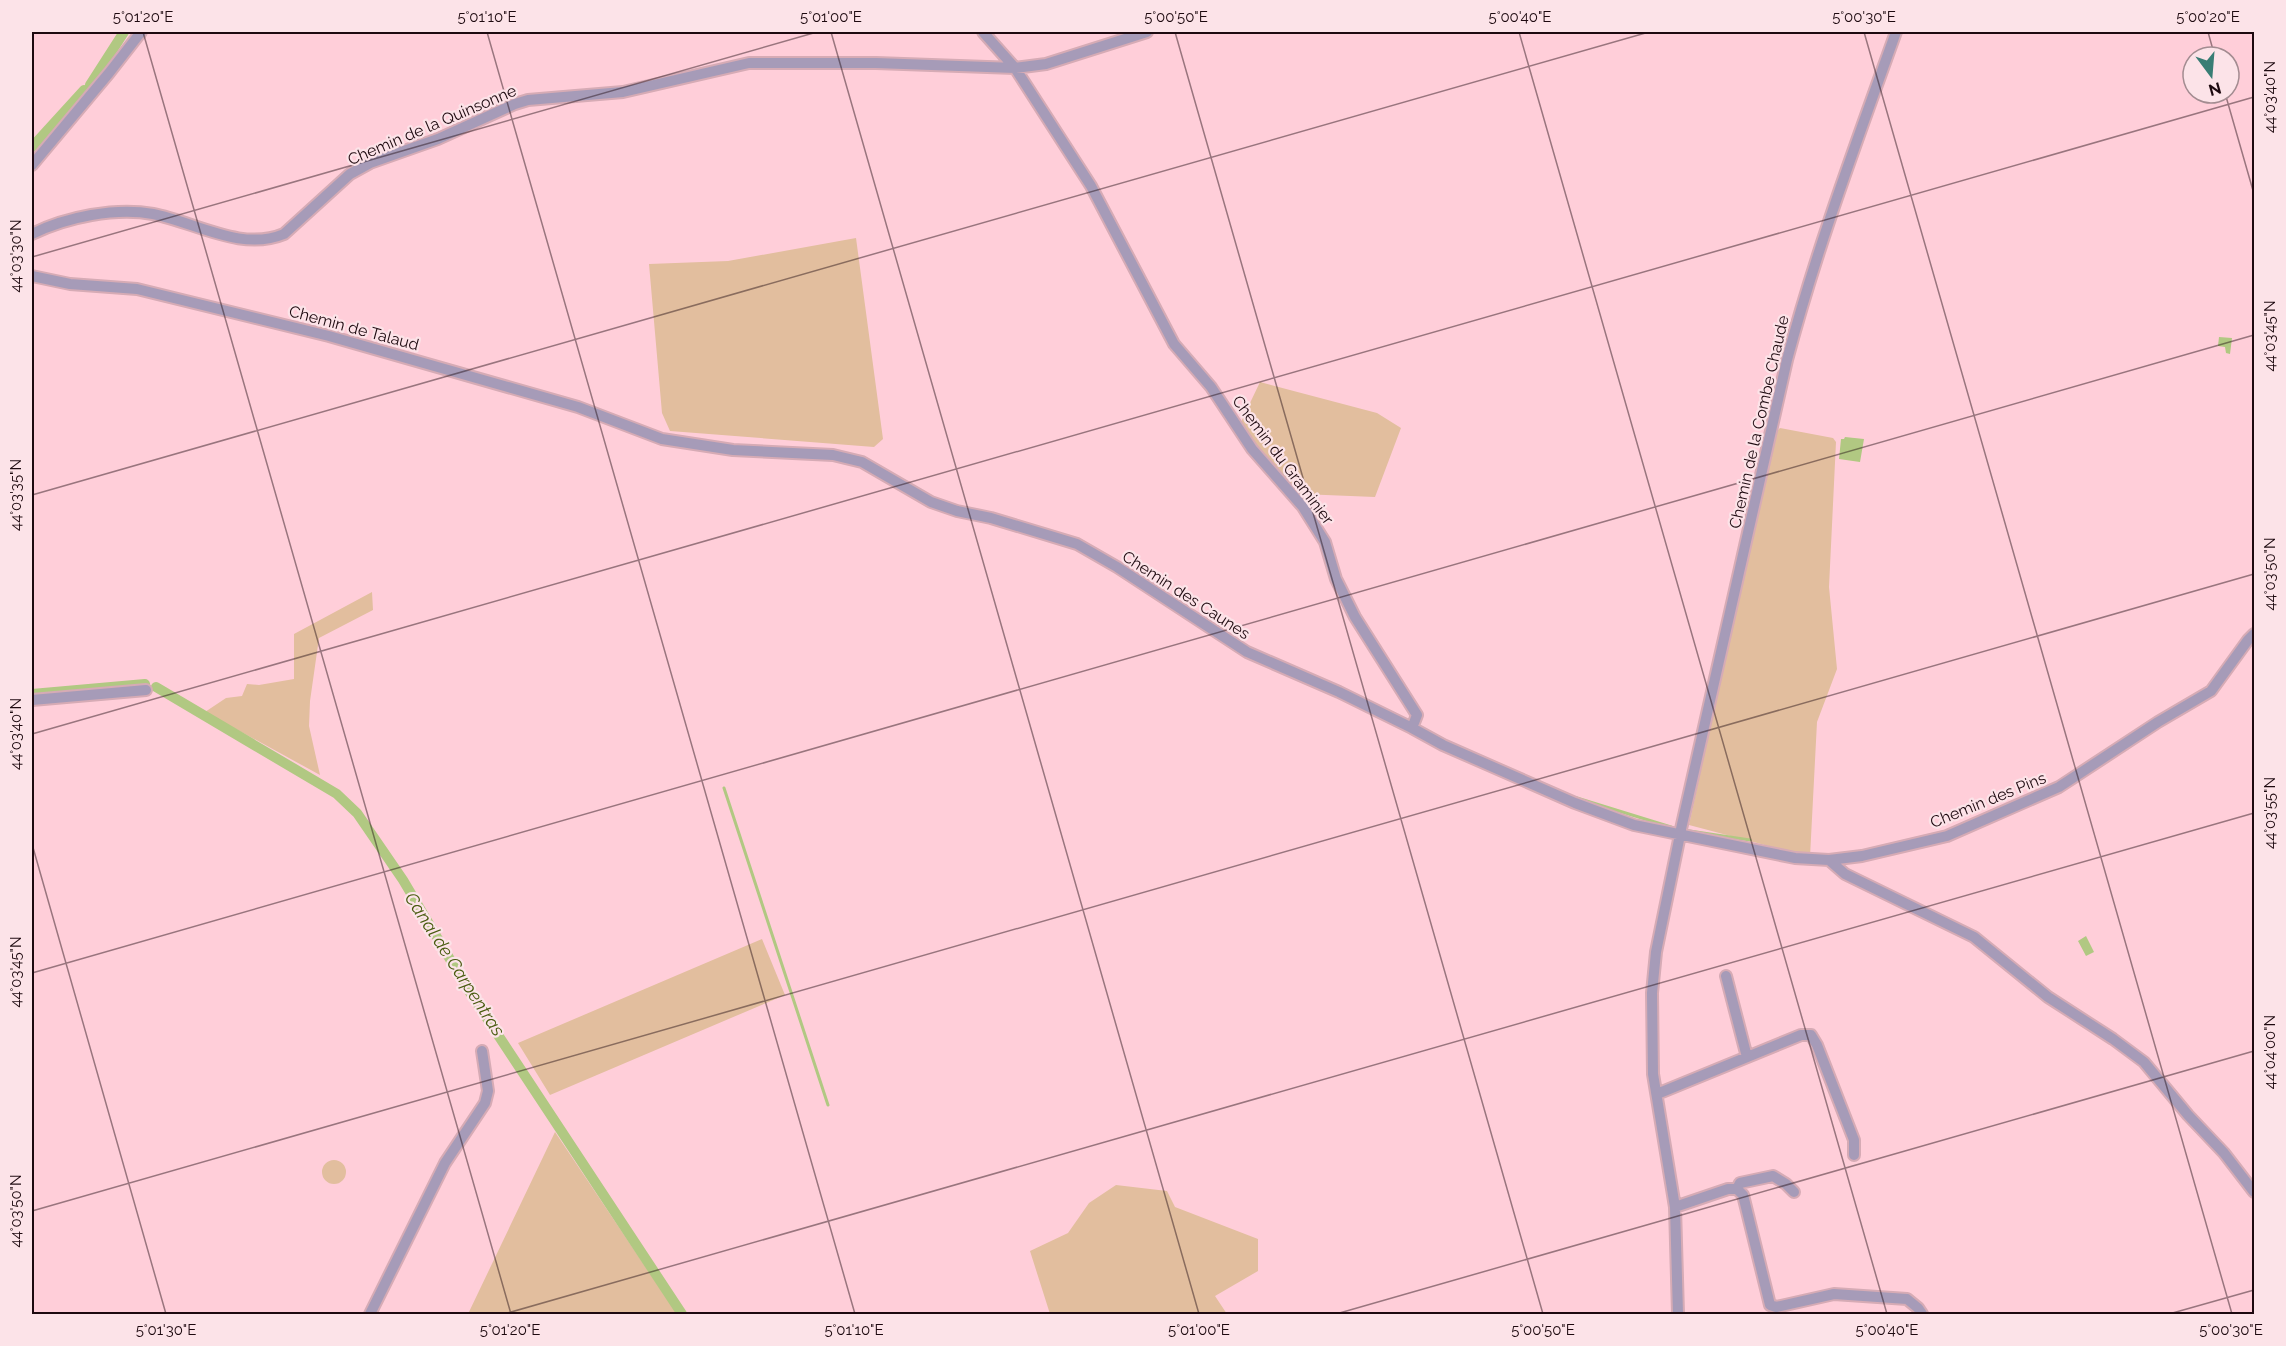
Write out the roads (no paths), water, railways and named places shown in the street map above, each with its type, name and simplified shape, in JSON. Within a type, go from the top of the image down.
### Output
[{"type":"street","points":[[32,165],[141,32]]},
{"type":"street","points":[[983,32],[1014,68]]},
{"type":"street","name":"Chemin de la Quinsonne","points":[[32,234],[47,226],[124,210],[154,214],[242,239],[258,241],[272,239],[284,234],[350,174],[370,163],[447,136],[515,104],[546,98],[622,92],[749,63],[876,63],[1014,68],[1046,64],[1148,32]]},
{"type":"street","name":"Chemin de la Combe Chaude","points":[[1678,1314],[1675,1208],[1653,1074],[1652,993],[1656,952],[1680,832],[1795,329],[1830,214],[1896,32]]},
{"type":"street","name":"Chemin du Graminier","points":[[1014,68],[1090,186],[1174,344],[1210,387],[1252,449],[1294,496],[1325,542],[1336,579],[1355,616],[1417,715],[1412,728]]},
{"type":"street","name":"Chemin de Talaud","points":[[32,276],[70,284],[137,289],[329,336],[578,407],[662,439]]},
{"type":"street","name":"Chemin des Caunes","points":[[662,439],[733,450],[849,458],[868,465],[931,502],[957,512],[992,518],[1077,544],[1117,567],[1247,652],[1339,692],[1443,745],[1583,807],[1634,825],[1680,832]]},
{"type":"street","name":"Chemin des Pins","points":[[1680,832],[1795,858],[1829,860],[1862,856],[1947,836],[2059,787],[2158,722],[2211,691],[2254,634]]},
{"type":"street","points":[[32,700],[146,690]]},
{"type":"street","points":[[1829,860],[1845,874],[1974,937],[2048,997],[2144,1062],[2188,1115],[2224,1153],[2254,1192]]},
{"type":"street","points":[[1726,976],[1730,999],[1747,1057]]},
{"type":"street","points":[[1657,1094],[1801,1035],[1810,1035],[1817,1045],[1854,1140],[1854,1155]]},
{"type":"street","points":[[370,1314],[445,1163],[485,1103],[488,1090],[482,1052]]},
{"type":"street","points":[[1737,1189],[1740,1183],[1773,1176],[1794,1192]]},
{"type":"street","points":[[1675,1208],[1721,1192],[1737,1189]]},
{"type":"street","points":[[1737,1189],[1743,1195],[1770,1305],[1776,1307],[1834,1294],[1907,1299],[1922,1314]]},
{"type":"waterway","name":"Canal de Carpentras","points":[[90,85],[124,32]]},
{"type":"waterway","name":"Canal de Carpentras","points":[[32,147],[84,90]]},
{"type":"waterway","name":"Canal de Carpentras","points":[[32,694],[145,684]]},
{"type":"waterway","name":"Canal de Carpentras","points":[[156,687],[337,794],[357,813],[403,880],[467,988],[682,1314]]},
{"type":"waterway","points":[[724,788],[828,1105]]},
{"type":"waterway","points":[[1577,798],[1671,827]]},
{"type":"waterway","points":[[1683,830],[1750,840]]}]
